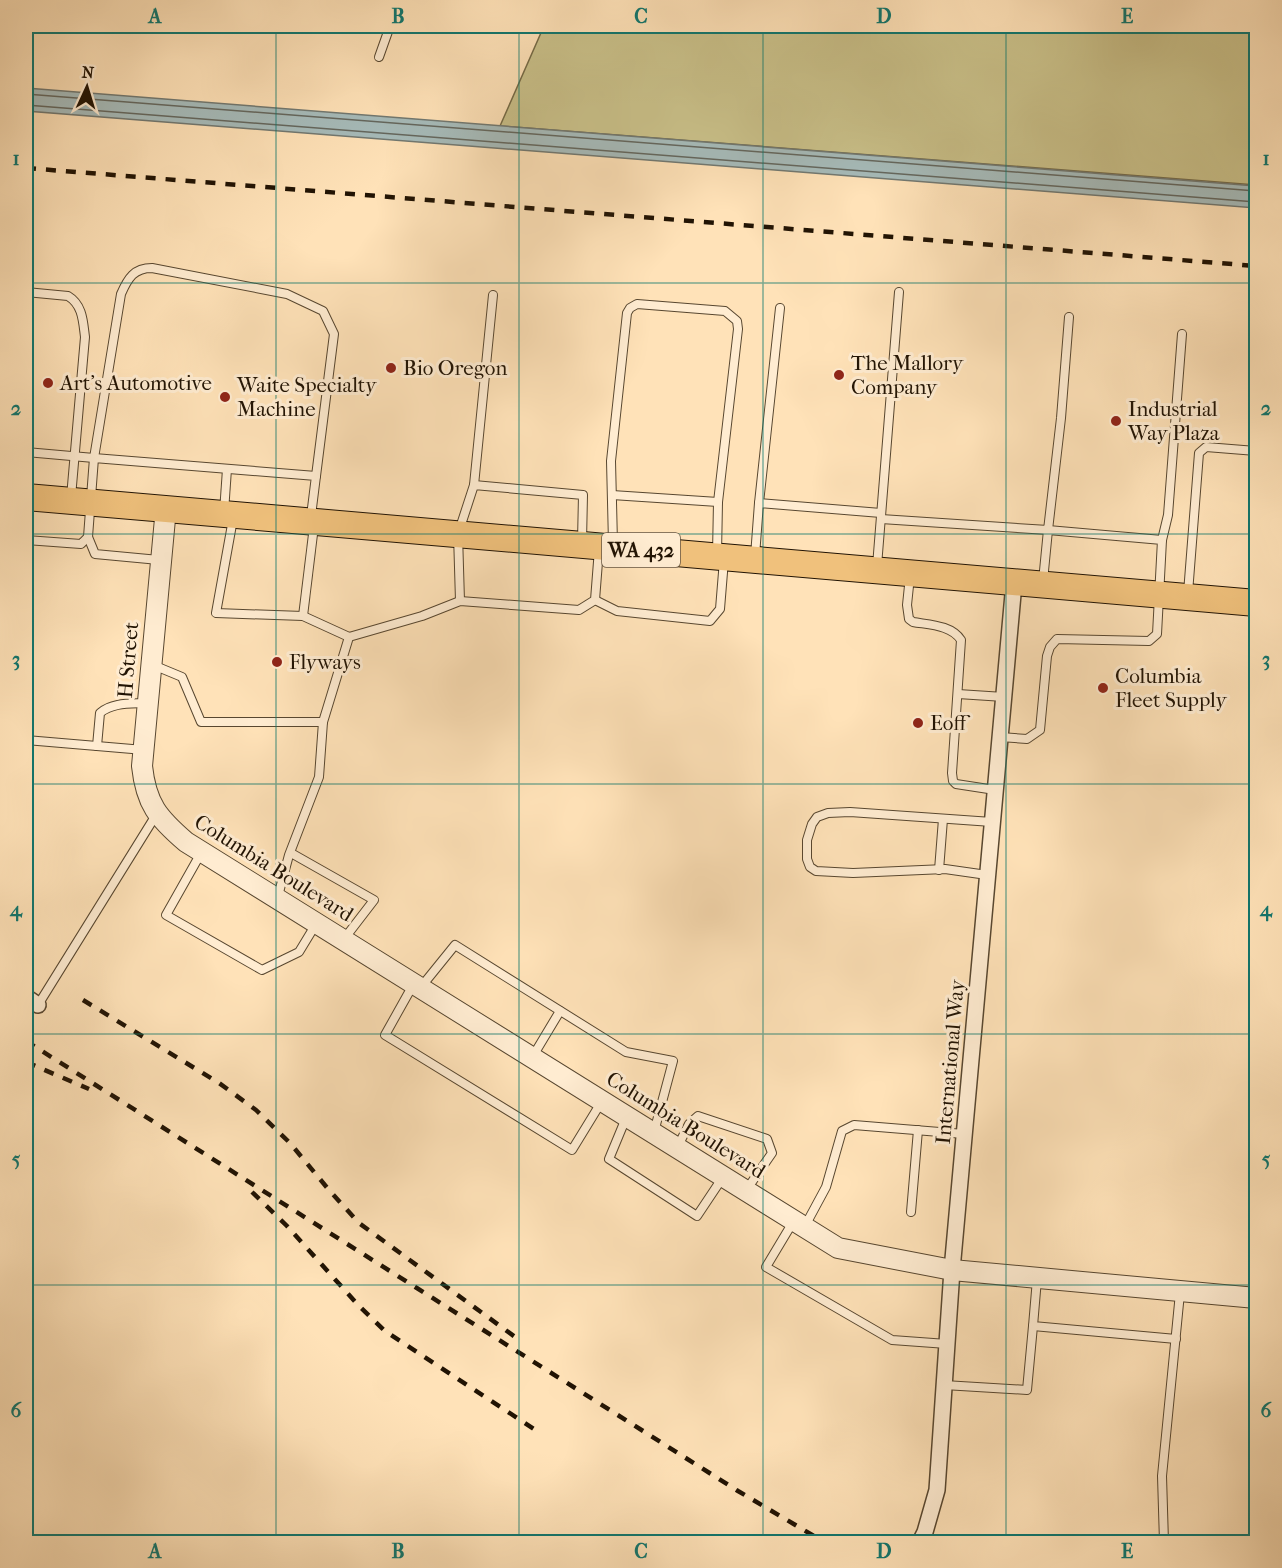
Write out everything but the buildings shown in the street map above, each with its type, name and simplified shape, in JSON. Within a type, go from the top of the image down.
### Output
[{"type":"highway","name":"WA 432","points":[[27,497],[1257,603]]},
{"type":"street","name":"H Street","points":[[156,813],[144,788],[142,766],[166,508]]},
{"type":"street","name":"International Way","points":[[920,1542],[937,1490],[952,1270],[1014,583]]},
{"type":"street","name":"Columbia Boulevard","points":[[156,813],[164,824],[186,842],[838,1248],[952,1270],[1257,1298]]},
{"type":"lane","points":[[379,57],[390,26]]},
{"type":"lane","points":[[80,502],[94,458],[121,294],[127,280],[134,272],[143,268],[152,268],[287,294],[323,311],[334,334],[316,476],[303,616]]},
{"type":"lane","points":[[26,292],[69,296],[73,298],[82,313],[85,337],[75,456],[80,502],[88,537],[95,554],[162,560]]},
{"type":"lane","points":[[877,571],[899,292]]},
{"type":"lane","points":[[460,601],[458,534],[474,485],[493,295]]},
{"type":"lane","points":[[646,304],[725,311],[737,321],[738,329],[718,502],[722,595],[720,609],[710,621],[617,610],[595,600],[598,546],[612,495],[611,461],[627,313],[630,308],[646,304]]},
{"type":"lane","points":[[755,560],[780,308]]},
{"type":"lane","points":[[1043,585],[1069,317]]},
{"type":"lane","points":[[1000,737],[1027,739],[1040,730],[1047,656],[1057,639],[1149,641],[1157,634],[1162,540],[1168,515],[1182,334]]},
{"type":"lane","points":[[1187,597],[1199,453],[1206,447],[1257,451]]},
{"type":"lane","points":[[26,452],[316,476]]},
{"type":"lane","points":[[227,469],[229,514],[216,613],[303,616],[349,637],[422,616],[460,601],[579,610],[595,600]]},
{"type":"lane","points":[[474,485],[583,495],[598,546]]},
{"type":"lane","points":[[612,495],[718,502]]},
{"type":"lane","points":[[26,532],[27,497]]},
{"type":"lane","points":[[759,503],[1162,540]]},
{"type":"lane","points":[[26,540],[81,544],[88,537]]},
{"type":"lane","points":[[910,574],[907,605],[909,619],[913,622],[948,628],[961,640],[953,781],[956,784],[995,790]]},
{"type":"lane","points":[[277,899],[319,777],[323,722],[349,637]]},
{"type":"lane","points":[[152,664],[182,677],[201,722],[323,722]]},
{"type":"lane","points":[[958,694],[1004,696]]},
{"type":"lane","points":[[97,746],[100,713],[108,707],[122,704],[148,703]]},
{"type":"lane","points":[[26,740],[144,750]]},
{"type":"lane","points":[[987,875],[939,870],[853,873],[816,871],[810,867],[807,859],[807,840],[817,817],[828,813],[850,812],[992,822]]},
{"type":"lane","points":[[32,1001],[156,813]]},
{"type":"lane","points":[[939,870],[944,819]]},
{"type":"lane","points":[[202,852],[166,915],[262,970],[299,952],[317,924]]},
{"type":"lane","points":[[291,853],[374,900],[343,940]]},
{"type":"lane","points":[[602,1101],[572,1150],[386,1035],[417,986],[455,945],[626,1052],[673,1061],[654,1133]]},
{"type":"lane","points":[[532,1058],[560,1011]]},
{"type":"lane","points":[[677,1148],[689,1124],[698,1116],[767,1139],[772,1153],[746,1190]]},
{"type":"lane","points":[[627,1117],[609,1159],[697,1216],[723,1176]]},
{"type":"lane","points":[[947,1344],[892,1340],[766,1267],[826,1187],[842,1131],[854,1125],[964,1134]]},
{"type":"lane","points":[[911,1212],[918,1130]]},
{"type":"lane","points":[[944,1385],[1027,1390],[1037,1278]]},
{"type":"lane","points":[[1164,1542],[1162,1476],[1180,1291]]},
{"type":"lane","points":[[1033,1326],[1176,1339]]},
{"type":"shaded area","points":[[544,26],[1256,26],[1256,185],[500,126]]},
{"type":"water","points":[[26,88],[1256,186],[1256,208],[26,111]]},
{"type":"railway","points":[[26,168],[1256,266]]},
{"type":"railway","points":[[83,1000],[219,1083],[256,1110],[290,1143],[359,1223],[522,1342]]},
{"type":"railway","points":[[26,1041],[738,1491],[824,1542]]},
{"type":"railway","points":[[26,1062],[89,1089]]},
{"type":"railway","points":[[252,1192],[385,1331],[534,1429]]},
{"type":"place","name":"Bio Oregon","points":[[391,368]]},
{"type":"place","name":"The Mallory Company","points":[[839,375]]},
{"type":"place","name":"Art's Automotive","points":[[48,383]]},
{"type":"place","name":"Waite Specialty Machine","points":[[225,397]]},
{"type":"place","name":"Industrial Way Plaza","points":[[1116,421]]},
{"type":"place","name":"Flyways","points":[[277,662]]},
{"type":"place","name":"Columbia Fleet Supply","points":[[1103,688]]},
{"type":"place","name":"Eoff","points":[[918,723]]}]
